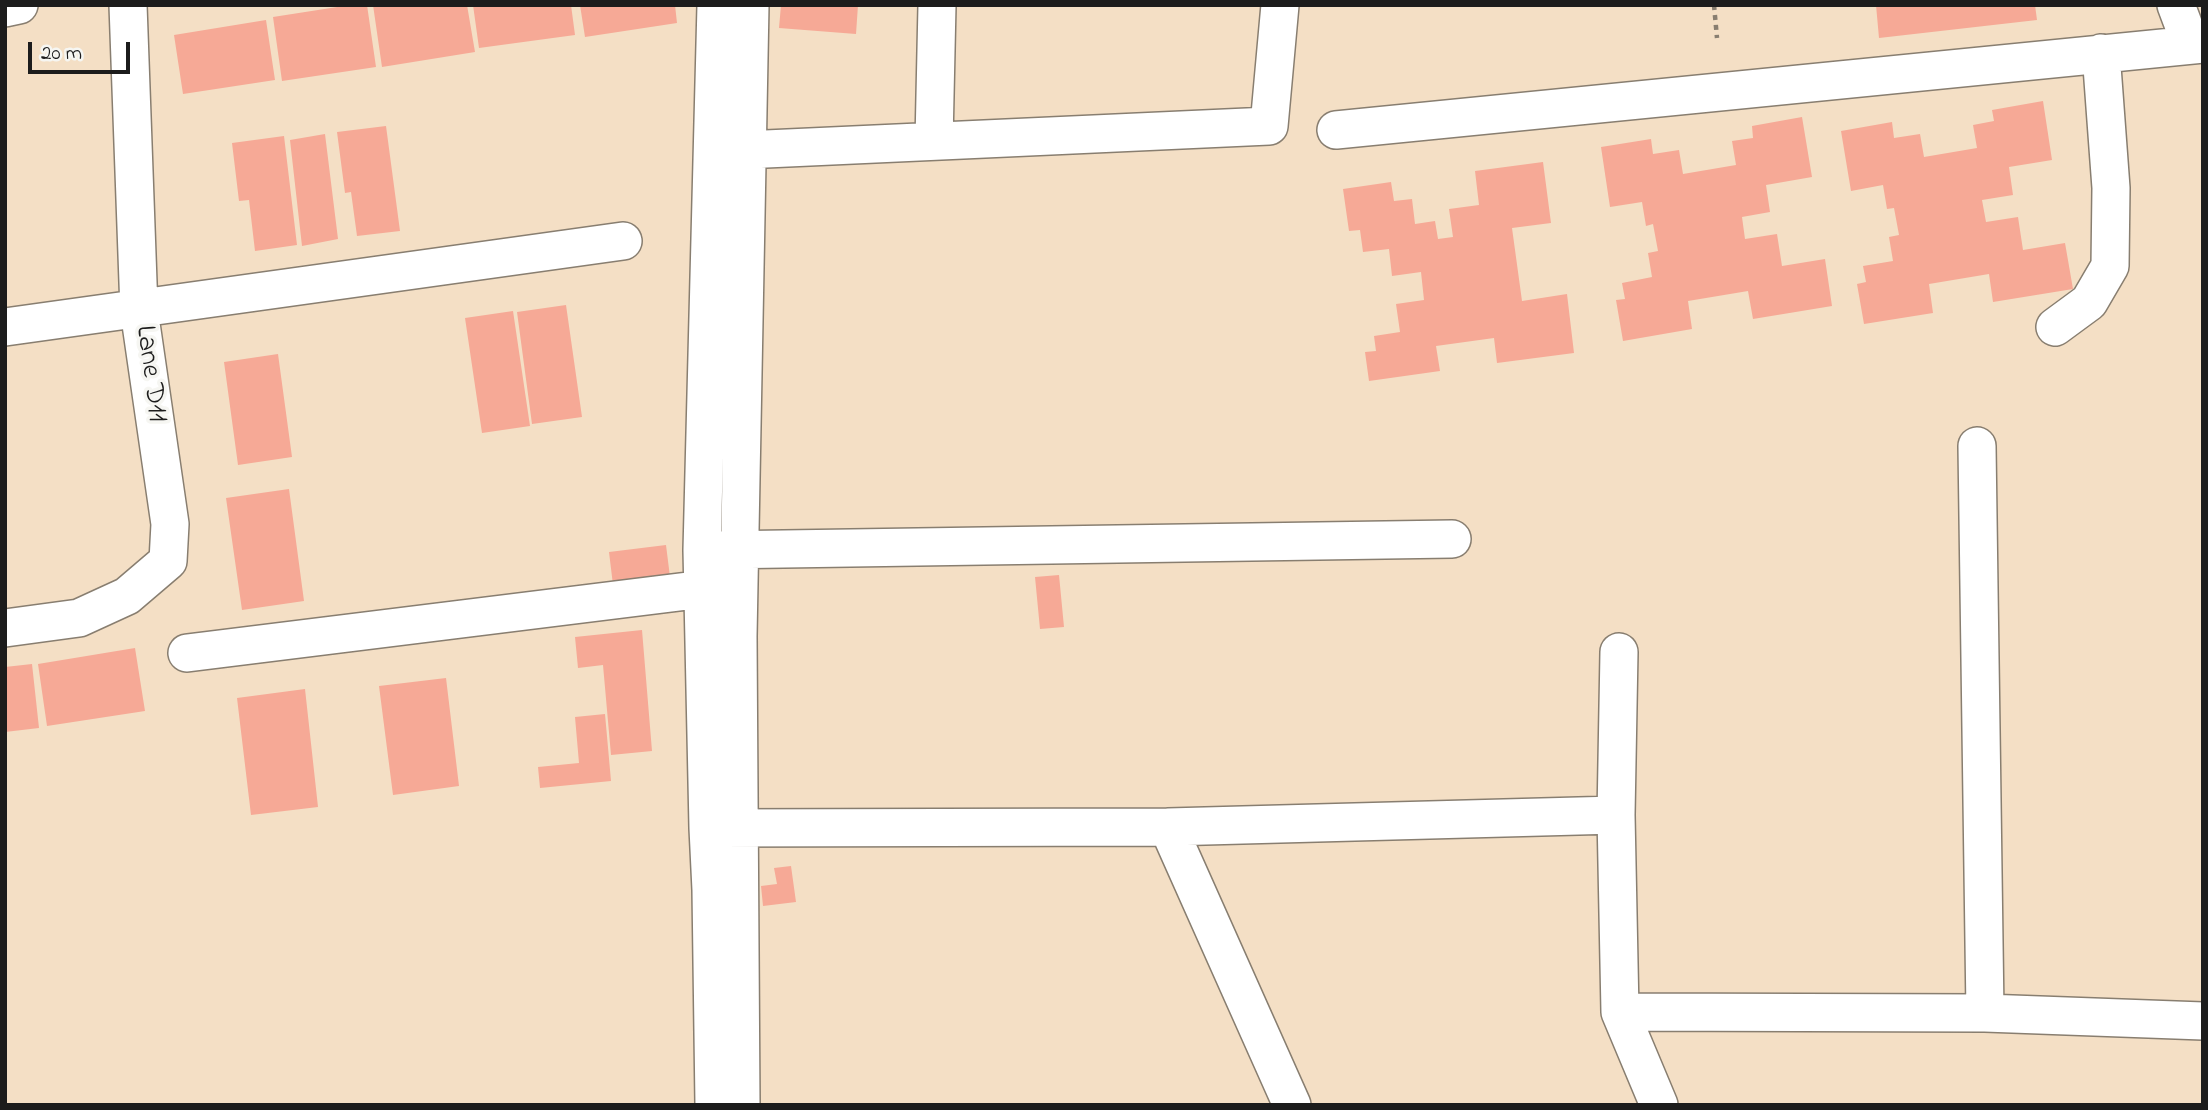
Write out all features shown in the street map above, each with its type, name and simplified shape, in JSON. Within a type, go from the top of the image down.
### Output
[{"type":"street","points":[[5,8],[19,5]]},
{"type":"street","name":"Lane D11","points":[[5,628],[79,618],[127,596],[168,561],[170,524],[139,310],[128,5]]},
{"type":"street","points":[[714,1105],[711,890],[723,828],[739,567],[730,151],[716,5]]},
{"type":"street","points":[[741,1105],[702,550],[730,151],[750,5]]},
{"type":"street","points":[[934,141],[937,5]]},
{"type":"street","points":[[730,151],[1269,126],[1280,5]]},
{"type":"street","points":[[1336,130],[2197,45],[2176,5]]},
{"type":"street","points":[[2055,327],[2089,302],[2110,267],[2111,188],[2102,53]]},
{"type":"street","points":[[5,327],[624,241]]},
{"type":"street","points":[[1977,446],[1985,1013]]},
{"type":"street","points":[[702,550],[739,567],[1452,539]]},
{"type":"street","points":[[187,653],[703,589],[739,567]]},
{"type":"street","points":[[1619,652],[1616,815],[1620,1012],[1660,1105]]},
{"type":"street","points":[[723,828],[1168,827],[1616,815]]},
{"type":"street","points":[[1168,827],[1292,1105]]},
{"type":"street","points":[[1620,1012],[1985,1013],[2203,1021]]},
{"type":"path","points":[[1714,5],[1717,38]]},
{"type":"building","points":[[350,5],[367,5],[376,67],[282,81],[273,17]]},
{"type":"building","points":[[373,5],[467,5],[475,52],[382,67]]},
{"type":"building","points":[[473,5],[571,5],[575,35],[479,48]]},
{"type":"building","points":[[580,5],[675,5],[677,23],[585,37]]},
{"type":"building","points":[[781,5],[858,5],[856,34],[779,28]]},
{"type":"building","points":[[1876,5],[2035,5],[2037,20],[1879,38]]},
{"type":"building","points":[[266,20],[275,80],[183,94],[174,35]]},
{"type":"building","points":[[2043,101],[2052,160],[2009,167],[2013,195],[1982,200],[1986,222],[2018,217],[2023,250],[2065,243],[2073,289],[1993,302],[1989,274],[1929,284],[1933,313],[1864,324],[1857,284],[1866,282],[1863,266],[1893,261],[1889,237],[1899,235],[1894,208],[1887,209],[1883,185],[1851,191],[1841,131],[1892,122],[1894,138],[1920,134],[1924,157],[1977,148],[1973,125],[1994,121],[1992,110]]},
{"type":"building","points":[[1802,117],[1812,177],[1766,185],[1770,212],[1742,217],[1745,239],[1777,234],[1782,266],[1825,259],[1832,306],[1753,319],[1748,291],[1688,301],[1692,329],[1623,341],[1616,300],[1625,299],[1622,283],[1652,277],[1648,253],[1658,251],[1653,224],[1646,226],[1642,202],[1610,207],[1601,147],[1651,139],[1653,154],[1679,150],[1683,174],[1736,165],[1732,141],[1753,138],[1752,126]]},
{"type":"building","points":[[386,126],[400,231],[357,236],[351,192],[345,193],[337,132]]},
{"type":"building","points":[[325,134],[338,239],[302,246],[290,140]]},
{"type":"building","points":[[284,136],[297,245],[255,251],[249,200],[239,201],[232,143]]},
{"type":"building","points":[[1543,162],[1551,223],[1512,228],[1522,301],[1567,294],[1574,353],[1497,363],[1494,338],[1436,346],[1440,371],[1369,381],[1365,352],[1376,351],[1374,336],[1400,332],[1396,304],[1424,300],[1421,272],[1392,276],[1389,249],[1363,252],[1360,230],[1349,231],[1343,189],[1391,182],[1394,201],[1412,199],[1415,224],[1435,221],[1438,239],[1453,237],[1449,209],[1479,205],[1475,171]]},
{"type":"building","points":[[566,305],[582,417],[532,424],[517,312]]},
{"type":"building","points":[[513,311],[530,426],[482,433],[465,318]]},
{"type":"building","points":[[278,354],[292,457],[238,465],[224,362]]},
{"type":"building","points":[[289,489],[304,601],[242,610],[226,498]]},
{"type":"building","points":[[666,545],[670,577],[613,585],[609,552]]},
{"type":"building","points":[[1059,575],[1064,627],[1040,629],[1035,577]]},
{"type":"building","points":[[642,630],[652,751],[611,755],[603,665],[578,668],[575,637]]},
{"type":"building","points":[[135,648],[145,711],[47,726],[38,664]]},
{"type":"building","points":[[32,664],[39,728],[5,732],[5,667]]},
{"type":"building","points":[[446,678],[459,786],[393,795],[379,686]]},
{"type":"building","points":[[305,689],[318,807],[251,815],[237,698]]},
{"type":"building","points":[[605,714],[611,781],[540,788],[538,767],[579,763],[575,717]]},
{"type":"building","points":[[791,866],[796,902],[763,906],[761,886],[777,884],[774,868]]}]
